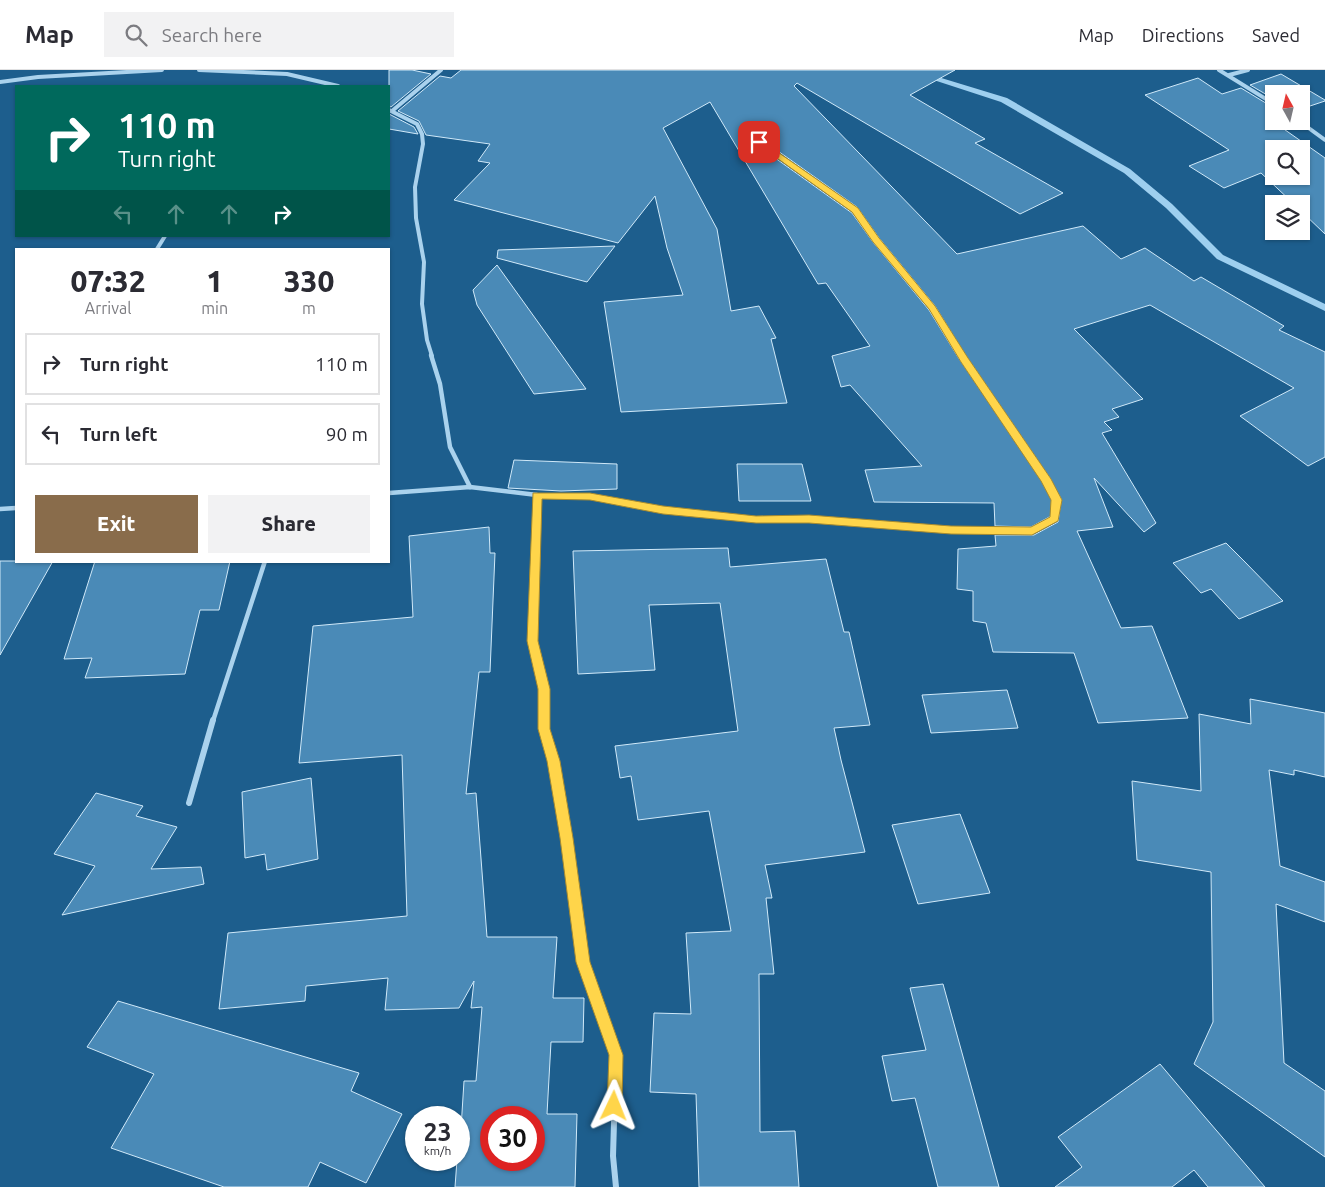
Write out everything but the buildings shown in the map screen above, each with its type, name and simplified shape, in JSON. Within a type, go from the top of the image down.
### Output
[{"type":"street","points":[[37,70],[38,77]]},
{"type":"street","points":[[0,82],[38,77],[162,70]]},
{"type":"street","points":[[199,70],[261,71],[295,75],[334,85]]},
{"type":"street","points":[[442,70],[391,111],[417,124],[422,134],[423,144],[415,186],[416,218],[424,262],[422,304],[428,340],[440,384],[450,447],[470,487]]},
{"type":"street","points":[[1219,70],[1265,98]]},
{"type":"street","points":[[1229,75],[1248,70]]},
{"type":"street","points":[[1310,129],[1325,140]]},
{"type":"street","points":[[390,493],[470,487],[537,495],[590,496],[663,510],[756,520],[809,519],[951,530],[1032,531],[1055,519],[1056,500],[1046,479],[964,360],[926,300],[876,240],[855,210],[759,142]]},
{"type":"street","points":[[537,495],[532,641],[544,689],[544,729],[553,761],[565,829],[583,962],[616,1055],[613,1156],[616,1187]]},
{"type":"street","points":[[0,509],[15,508]]},
{"type":"street","points":[[189,803],[216,709],[264,563]]},
{"type":"waterway","points":[[907,70],[1004,100],[1127,171],[1169,206],[1220,257],[1325,308]]},
{"type":"route","points":[[614,1106],[616,1055],[583,962],[567,838],[553,761],[544,729],[544,689],[532,641],[537,495],[590,496],[663,510],[756,520],[809,519],[951,530],[1032,531],[1055,519],[1056,500],[1046,479],[964,360],[932,308],[903,271],[876,240],[855,210],[759,142]]}]
